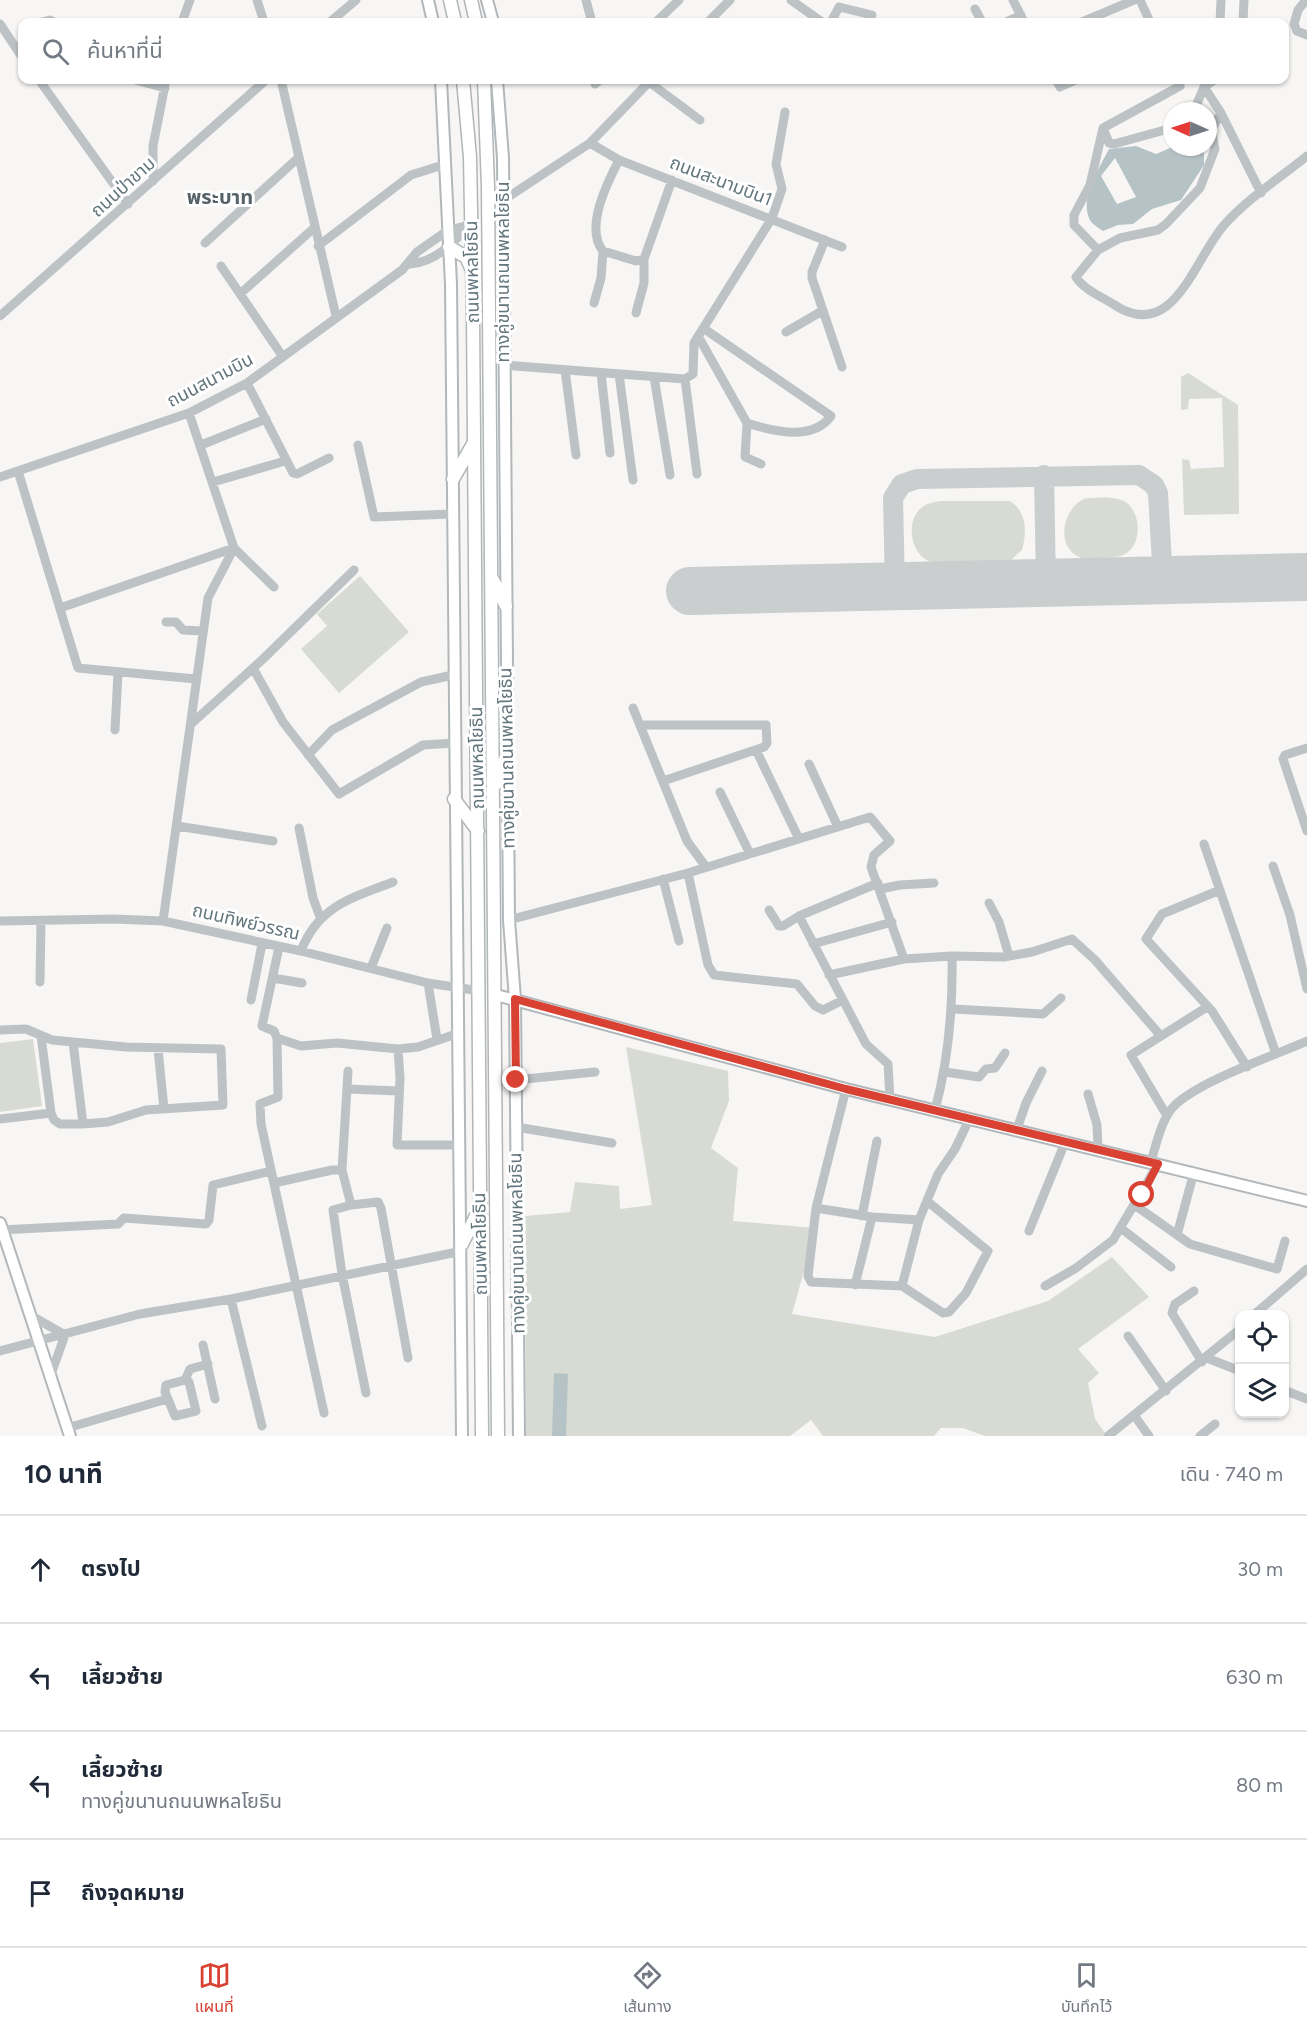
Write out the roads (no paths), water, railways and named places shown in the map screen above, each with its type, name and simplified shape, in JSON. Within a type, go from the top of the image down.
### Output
[{"type":"highway","points":[[450,0],[454,18]]},
{"type":"highway","points":[[471,0],[475,18]]},
{"type":"highway","name":"ถนนพหลโยธิน","points":[[463,84],[470,158],[472,224],[482,1436]]},
{"type":"highway","name":"ถนนพหลโยธิน","points":[[484,84],[494,792],[498,1436]]},
{"type":"highway","points":[[472,224],[487,211]]},
{"type":"highway","points":[[449,247],[466,257],[472,269]]},
{"type":"highway","points":[[453,479],[474,442]]},
{"type":"highway","points":[[491,576],[506,606]]},
{"type":"highway","points":[[494,792],[507,754]]},
{"type":"highway","points":[[454,799],[478,831]]},
{"type":"highway","points":[[480,991],[496,995]]},
{"type":"highway","points":[[462,1248],[480,1208]]},
{"type":"main road","points":[[428,0],[432,18]]},
{"type":"main road","points":[[487,0],[492,18]]},
{"type":"main road","points":[[441,84],[447,164],[453,479],[453,743],[456,1034],[462,1248],[462,1436]]},
{"type":"main road","name":"ทางคู่ขนานถนนพหลโยธิน","points":[[497,84],[504,158],[502,201],[507,754],[509,920],[515,999],[519,1436]]},
{"type":"main road","points":[[496,995],[846,1089],[1066,1140],[1307,1201]]},
{"type":"main road","points":[[1,1228],[69,1432]]},
{"type":"street","points":[[183,18],[190,0]]},
{"type":"street","points":[[257,0],[263,18]]},
{"type":"street","points":[[335,18],[356,0]]},
{"type":"street","points":[[586,0],[591,18]]},
{"type":"street","points":[[660,18],[679,0]]},
{"type":"street","points":[[712,18],[730,0]]},
{"type":"street","points":[[791,0],[816,18]]},
{"type":"street","points":[[1013,0],[1022,18]]},
{"type":"street","points":[[1091,18],[1134,0]]},
{"type":"street","points":[[1140,0],[1148,18]]},
{"type":"street","points":[[1220,18],[1221,0]]},
{"type":"street","points":[[1244,18],[1245,0]]},
{"type":"street","points":[[1306,0],[1298,10],[1294,24],[1297,31],[1307,35]]},
{"type":"street","points":[[833,18],[839,7],[872,15]]},
{"type":"street","points":[[975,9],[980,18]]},
{"type":"street","points":[[0,24],[18,41]]},
{"type":"street","points":[[42,84],[128,204]]},
{"type":"street","points":[[153,181],[153,146],[165,84]]},
{"type":"street","name":"ถนนป่าขาม","points":[[0,316],[262,84]]},
{"type":"street","points":[[282,84],[336,316]]},
{"type":"street","points":[[487,211],[590,143],[647,84]]},
{"type":"street","points":[[654,84],[700,120]]},
{"type":"street","points":[[1098,250],[1073,221],[1090,185],[1103,128],[1180,86],[1179,84]]},
{"type":"street","points":[[1198,102],[1204,87],[1208,84]]},
{"type":"street","points":[[1204,87],[1221,113],[1261,193]]},
{"type":"street","points":[[503,365],[685,379],[693,374],[694,343],[772,218],[782,189],[776,164],[786,112]]},
{"type":"street","points":[[1221,113],[1212,130],[1215,149],[1200,188],[1158,230],[1120,238],[1098,250],[1076,277],[1078,281],[1126,313],[1141,317],[1153,316],[1188,282],[1224,224],[1307,156]]},
{"type":"street","points":[[1103,128],[1109,143],[1114,144],[1163,130]]},
{"type":"street","name":"ถนนสะนามบิน1","points":[[590,143],[619,160],[842,247]]},
{"type":"street","points":[[205,243],[299,157]]},
{"type":"street","points":[[619,160],[599,201],[599,246],[603,251],[636,261],[644,259]]},
{"type":"street","points":[[318,246],[411,175],[447,164]]},
{"type":"street","points":[[636,313],[644,283],[644,259],[672,180]]},
{"type":"street","name":"ถนนสนามบิน","points":[[0,477],[189,412],[247,383],[410,264],[417,252],[447,231],[472,224]]},
{"type":"street","name":"ถนนสนามบิน","points":[[410,264],[422,263],[449,247],[472,224]]},
{"type":"street","points":[[241,293],[314,228]]},
{"type":"street","points":[[825,240],[812,272],[822,311],[842,367]]},
{"type":"street","points":[[594,303],[601,278],[603,251]]},
{"type":"street","points":[[221,266],[283,357]]},
{"type":"street","points":[[786,332],[822,311]]},
{"type":"street","points":[[700,332],[831,416],[823,424],[801,431],[773,431],[747,423]]},
{"type":"street","points":[[700,332],[747,423],[745,458],[761,464]]},
{"type":"street","points":[[565,370],[576,455]]},
{"type":"street","points":[[601,373],[610,453]]},
{"type":"street","points":[[619,374],[633,480]]},
{"type":"street","points":[[654,377],[670,475]]},
{"type":"street","points":[[685,379],[697,474]]},
{"type":"street","points":[[247,383],[293,473],[297,474],[329,459]]},
{"type":"street","points":[[189,412],[234,548],[274,587]]},
{"type":"street","points":[[201,445],[266,419]]},
{"type":"street","points":[[358,445],[375,517],[452,514]]},
{"type":"street","points":[[213,482],[285,461]]},
{"type":"street","points":[[18,471],[80,669],[196,679]]},
{"type":"street","points":[[60,608],[234,548]]},
{"type":"street","points":[[163,921],[208,598],[234,548]]},
{"type":"street","points":[[191,724],[253,668],[354,570]]},
{"type":"street","points":[[166,622],[176,622],[183,630],[202,631]]},
{"type":"street","points":[[253,668],[283,722],[339,794],[423,746],[453,743]]},
{"type":"street","points":[[115,730],[118,673]]},
{"type":"street","points":[[308,755],[332,730],[421,682],[453,675]]},
{"type":"street","points":[[633,708],[687,841],[706,867]]},
{"type":"street","points":[[641,725],[763,723],[766,727],[766,745],[663,781]]},
{"type":"street","points":[[1307,747],[1285,754],[1283,759],[1307,831]]},
{"type":"street","points":[[756,750],[799,839]]},
{"type":"street","points":[[809,764],[838,827]]},
{"type":"street","points":[[720,792],[750,854]]},
{"type":"street","points":[[509,920],[688,873],[870,817],[888,837],[889,844],[874,855],[871,861],[904,959]]},
{"type":"street","points":[[177,826],[273,841]]},
{"type":"street","points":[[299,828],[313,898],[320,917]]},
{"type":"street","points":[[1204,844],[1276,1054]]},
{"type":"street","points":[[1273,866],[1287,907],[1307,989]]},
{"type":"street","points":[[688,873],[708,965],[714,975],[797,984],[815,1006],[823,1010],[841,1000]]},
{"type":"street","points":[[663,879],[679,941]]},
{"type":"street","points":[[302,951],[320,917],[355,897],[393,882]]},
{"type":"street","points":[[769,910],[781,927],[799,916],[879,886],[934,884]]},
{"type":"street","points":[[1220,890],[1161,914],[1146,939],[1230,1036],[1247,1067]]},
{"type":"street","points":[[989,903],[999,922],[1009,956]]},
{"type":"street","points":[[799,916],[866,1044],[888,1064],[890,1099]]},
{"type":"street","name":"ถนนทิพย์วรรณ","points":[[0,921],[114,919],[163,921],[302,951],[428,983],[480,991]]},
{"type":"street","points":[[40,982],[41,921]]},
{"type":"street","points":[[813,944],[892,922]]},
{"type":"street","points":[[371,968],[387,928]]},
{"type":"street","points":[[829,975],[904,959],[1009,956],[1032,952],[1072,939],[1095,960],[1160,1035]]},
{"type":"street","points":[[251,1000],[262,944]]},
{"type":"street","points":[[279,947],[262,1026],[274,1031],[278,1038],[279,1097],[259,1107],[324,1413]]},
{"type":"street","points":[[935,1110],[945,1072],[953,1009],[952,956]]},
{"type":"street","points":[[273,978],[302,983]]},
{"type":"street","points":[[428,983],[437,1039]]},
{"type":"street","points":[[953,1009],[1043,1014],[1061,998]]},
{"type":"street","points":[[1167,1116],[1131,1055],[1207,1007]]},
{"type":"street","points":[[0,1030],[26,1029],[41,1036],[73,1042],[158,1048],[221,1049],[223,1105],[146,1110],[108,1122],[60,1124],[54,1120],[51,1113],[41,1036]]},
{"type":"street","points":[[278,1038],[301,1046],[337,1043],[398,1049],[418,1047],[456,1034]]},
{"type":"street","points":[[1045,1286],[1100,1252],[1122,1229],[1136,1206],[1154,1162],[1167,1116],[1174,1106],[1196,1089],[1307,1041]]},
{"type":"street","points":[[73,1042],[83,1124]]},
{"type":"street","points":[[158,1048],[164,1109]]},
{"type":"street","points":[[398,1049],[397,1145],[459,1144]]},
{"type":"street","points":[[945,1072],[979,1077],[986,1069],[995,1068],[1005,1053]]},
{"type":"street","points":[[348,1071],[342,1170],[351,1205]]},
{"type":"street","points":[[1017,1130],[1026,1103],[1042,1071]]},
{"type":"street","points":[[516,1080],[595,1072]]},
{"type":"street","points":[[347,1089],[399,1091]]},
{"type":"street","points":[[846,1089],[816,1208],[808,1276],[816,1284],[902,1286],[943,1313],[949,1312],[966,1293],[988,1251],[927,1201]]},
{"type":"street","points":[[1088,1094],[1097,1125],[1098,1148]]},
{"type":"street","points":[[0,1119],[51,1113]]},
{"type":"street","points":[[902,1286],[919,1220],[938,1174],[955,1149],[970,1118]]},
{"type":"street","points":[[516,1127],[612,1143]]},
{"type":"street","points":[[1029,1231],[1066,1140]]},
{"type":"street","points":[[855,1285],[877,1141]]},
{"type":"street","points":[[274,1183],[332,1170],[342,1170]]},
{"type":"street","points":[[1,1228],[118,1224],[124,1218],[206,1224],[209,1220],[213,1185],[271,1171]]},
{"type":"street","points":[[1177,1235],[1194,1172]]},
{"type":"street","points":[[366,1393],[342,1274],[333,1210],[378,1202],[408,1358]]},
{"type":"street","points":[[1136,1206],[1190,1244],[1211,1252],[1277,1269],[1285,1242]]},
{"type":"street","points":[[816,1208],[867,1216],[919,1220]]},
{"type":"street","points":[[1122,1229],[1171,1267]]},
{"type":"street","points":[[0,1351],[140,1314],[296,1286],[462,1248]]},
{"type":"street","points":[[1261,1310],[1307,1269]]},
{"type":"street","points":[[1194,1291],[1175,1304],[1172,1313],[1204,1360],[1235,1370]]},
{"type":"street","points":[[231,1299],[262,1426]]},
{"type":"street","points":[[30,1315],[65,1335]]},
{"type":"street","points":[[1108,1436],[1235,1333]]},
{"type":"street","points":[[50,1377],[65,1335]]},
{"type":"street","points":[[1128,1336],[1166,1391]]},
{"type":"street","points":[[203,1345],[215,1399]]},
{"type":"street","points":[[185,1380],[190,1369],[208,1364]]},
{"type":"street","points":[[185,1380],[189,1382],[196,1411],[175,1416],[167,1399],[166,1385],[185,1380]]},
{"type":"street","points":[[1289,1392],[1307,1399]]},
{"type":"street","points":[[69,1432],[167,1399]]},
{"type":"street","points":[[1134,1415],[1149,1436]]},
{"type":"street","points":[[1200,1436],[1215,1424]]},
{"type":"district","name":"พระบาท","points":[[220,197]]}]
